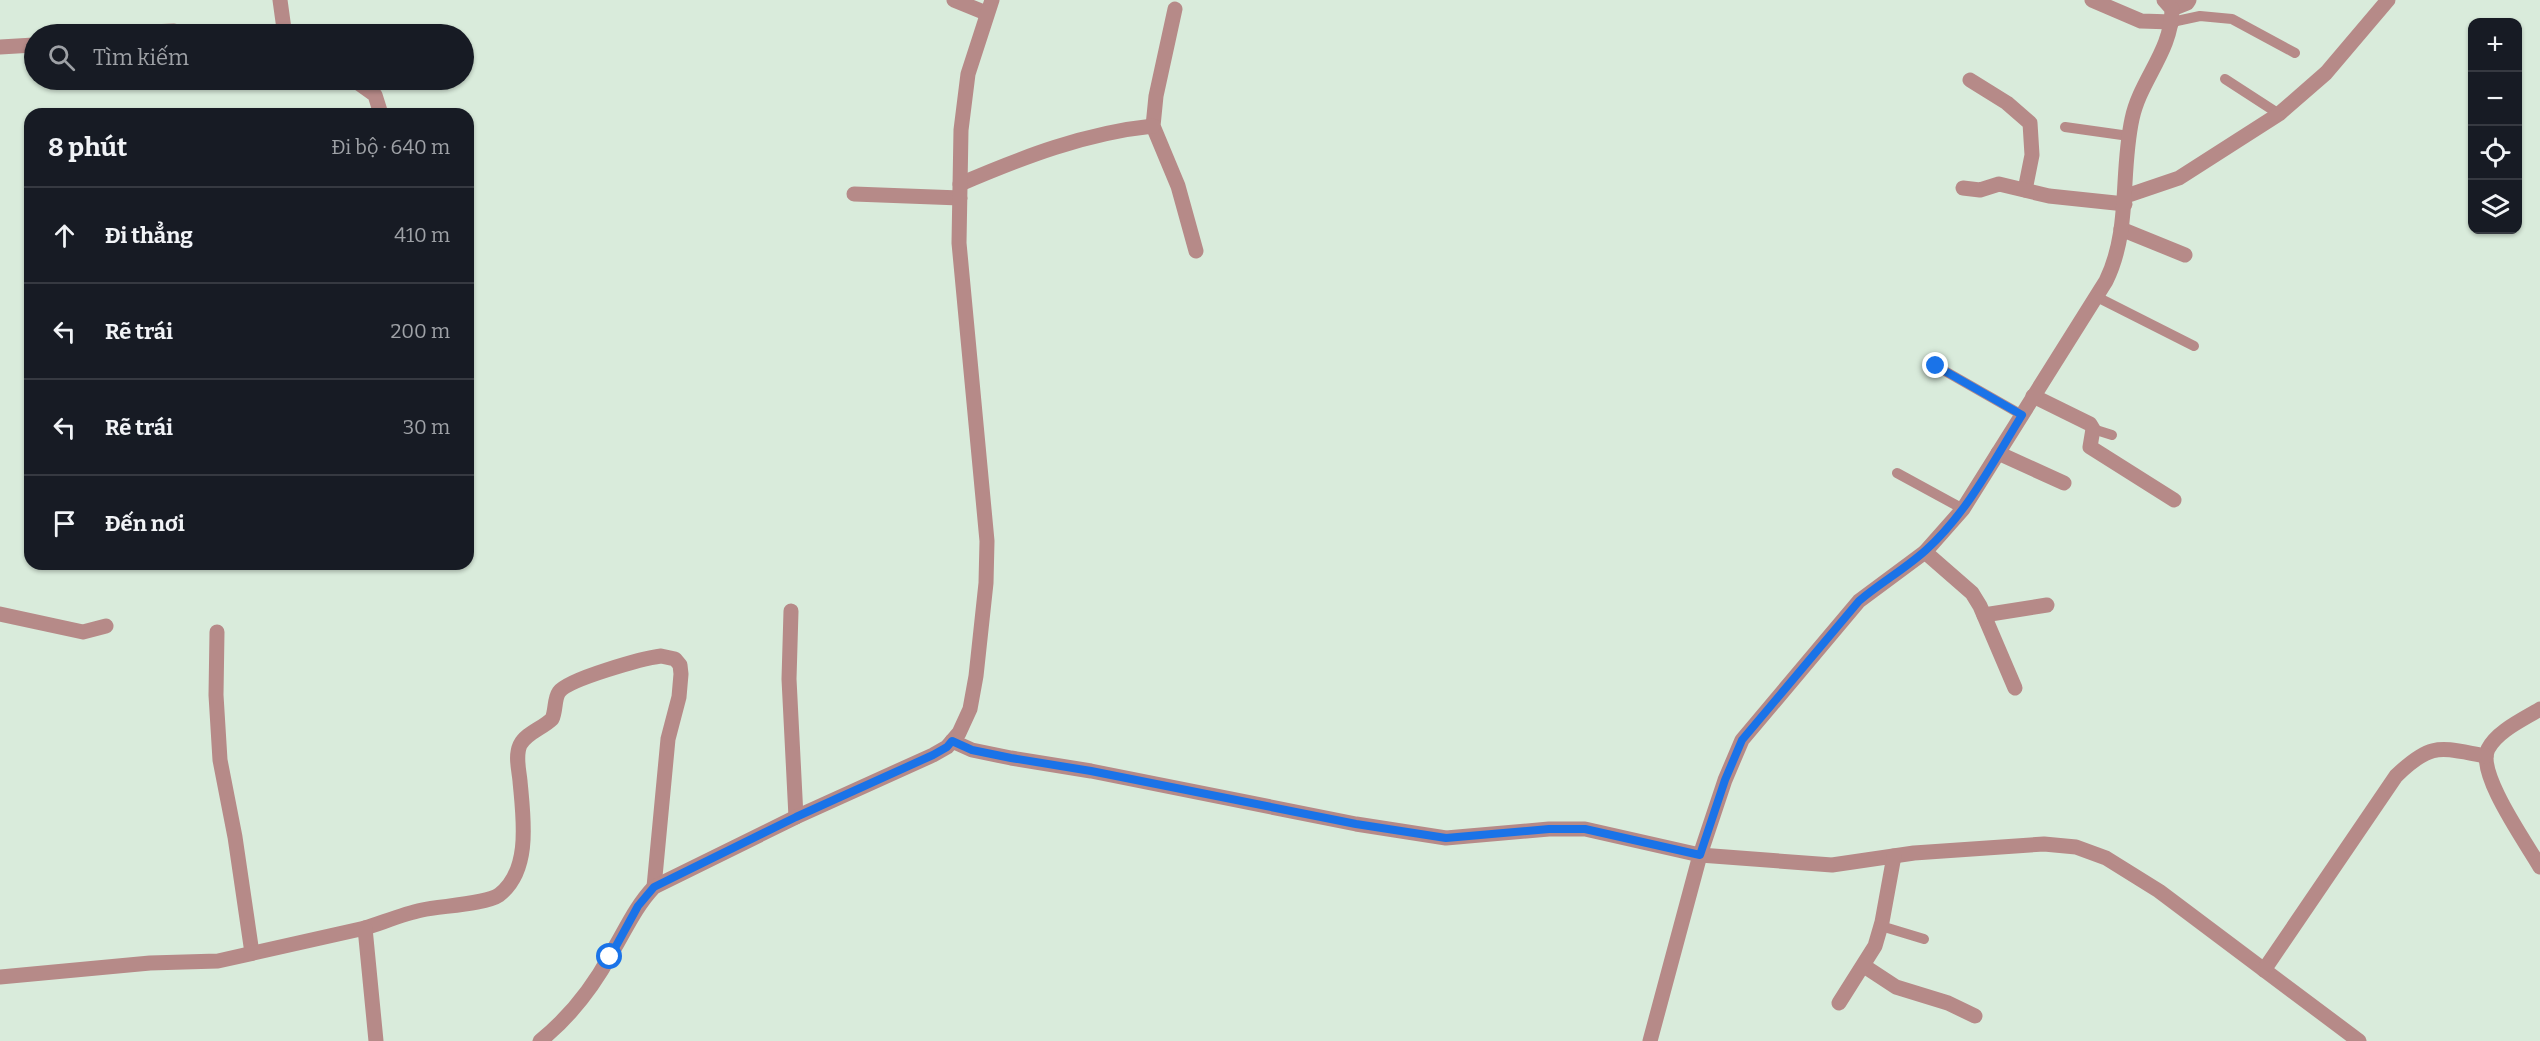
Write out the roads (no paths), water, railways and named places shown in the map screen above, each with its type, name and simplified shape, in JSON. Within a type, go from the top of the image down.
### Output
[{"type":"street","points":[[280,0],[283,24]]},
{"type":"street","points":[[546,1039],[572,1012],[593,982],[638,906],[654,887],[796,817],[933,755],[947,747],[967,715],[976,676],[986,583],[987,541],[962,296],[959,243],[961,130],[968,74],[989,6],[954,0]]},
{"type":"street","points":[[2092,0],[2141,21],[2180,7],[2189,0]]},
{"type":"street","points":[[1963,188],[1980,190],[1999,184],[2049,196],[2126,200],[2179,177],[2279,114],[2326,73],[2388,0]]},
{"type":"street","points":[[1175,9],[1156,96],[1153,126],[1178,186],[1197,251]]},
{"type":"street","points":[[1650,1041],[1700,855],[1725,780],[1742,740],[1859,601],[1881,582],[1924,552],[1963,510],[2115,263],[2126,200],[2132,118],[2162,54],[2169,10]]},
{"type":"street","points":[[0,47],[24,46]]},
{"type":"street","points":[[1970,80],[2007,103],[2030,123],[2032,155],[2025,190]]},
{"type":"street","points":[[368,90],[375,95],[379,108]]},
{"type":"street","points":[[854,194],[960,191],[1015,161],[1075,141],[1121,130],[1153,126]]},
{"type":"street","points":[[2121,229],[2185,255]]},
{"type":"street","points":[[2033,396],[2090,424],[2093,429],[2090,447],[2174,500]]},
{"type":"street","points":[[1998,453],[2064,483]]},
{"type":"street","points":[[1924,552],[1972,593],[1984,615],[2015,688]]},
{"type":"street","points":[[1984,615],[2047,604]]},
{"type":"street","points":[[791,610],[789,679],[796,817]]},
{"type":"street","points":[[0,614],[83,632],[106,626]]},
{"type":"street","points":[[217,632],[216,695],[220,760],[235,837],[252,953]]},
{"type":"street","points":[[0,977],[150,963],[218,960],[365,928],[419,910],[487,900],[499,895],[511,881],[518,866],[521,847],[524,820],[517,758],[523,740],[552,719],[558,694],[565,687],[582,679],[661,656],[675,659],[680,665],[681,674],[679,697],[668,739],[654,887]]},
{"type":"street","points":[[2540,709],[2496,739],[2488,749],[2486,756],[2493,784],[2540,867]]},
{"type":"street","points":[[952,741],[982,752],[1379,828],[1446,838],[1549,829],[1585,829],[1700,855],[1832,865],[1894,856],[2044,844],[2076,847],[2106,858],[2159,891],[2359,1041]]},
{"type":"street","points":[[2264,970],[2396,776],[2407,765],[2430,750],[2450,750],[2486,756]]},
{"type":"street","points":[[1839,1003],[1875,946],[1894,856]]},
{"type":"street","points":[[365,928],[376,1041]]},
{"type":"street","points":[[1864,966],[1896,987],[1948,1003],[1975,1016]]},
{"type":"lane","points":[[2169,10],[2232,19],[2295,53]]},
{"type":"lane","points":[[2225,79],[2279,114]]},
{"type":"lane","points":[[2065,127],[2129,136]]},
{"type":"lane","points":[[2095,296],[2194,346]]},
{"type":"lane","points":[[1936,366],[2022,415]]},
{"type":"lane","points":[[2093,429],[2112,435]]},
{"type":"lane","points":[[1897,473],[1963,510]]},
{"type":"lane","points":[[1881,926],[1924,939]]}]
